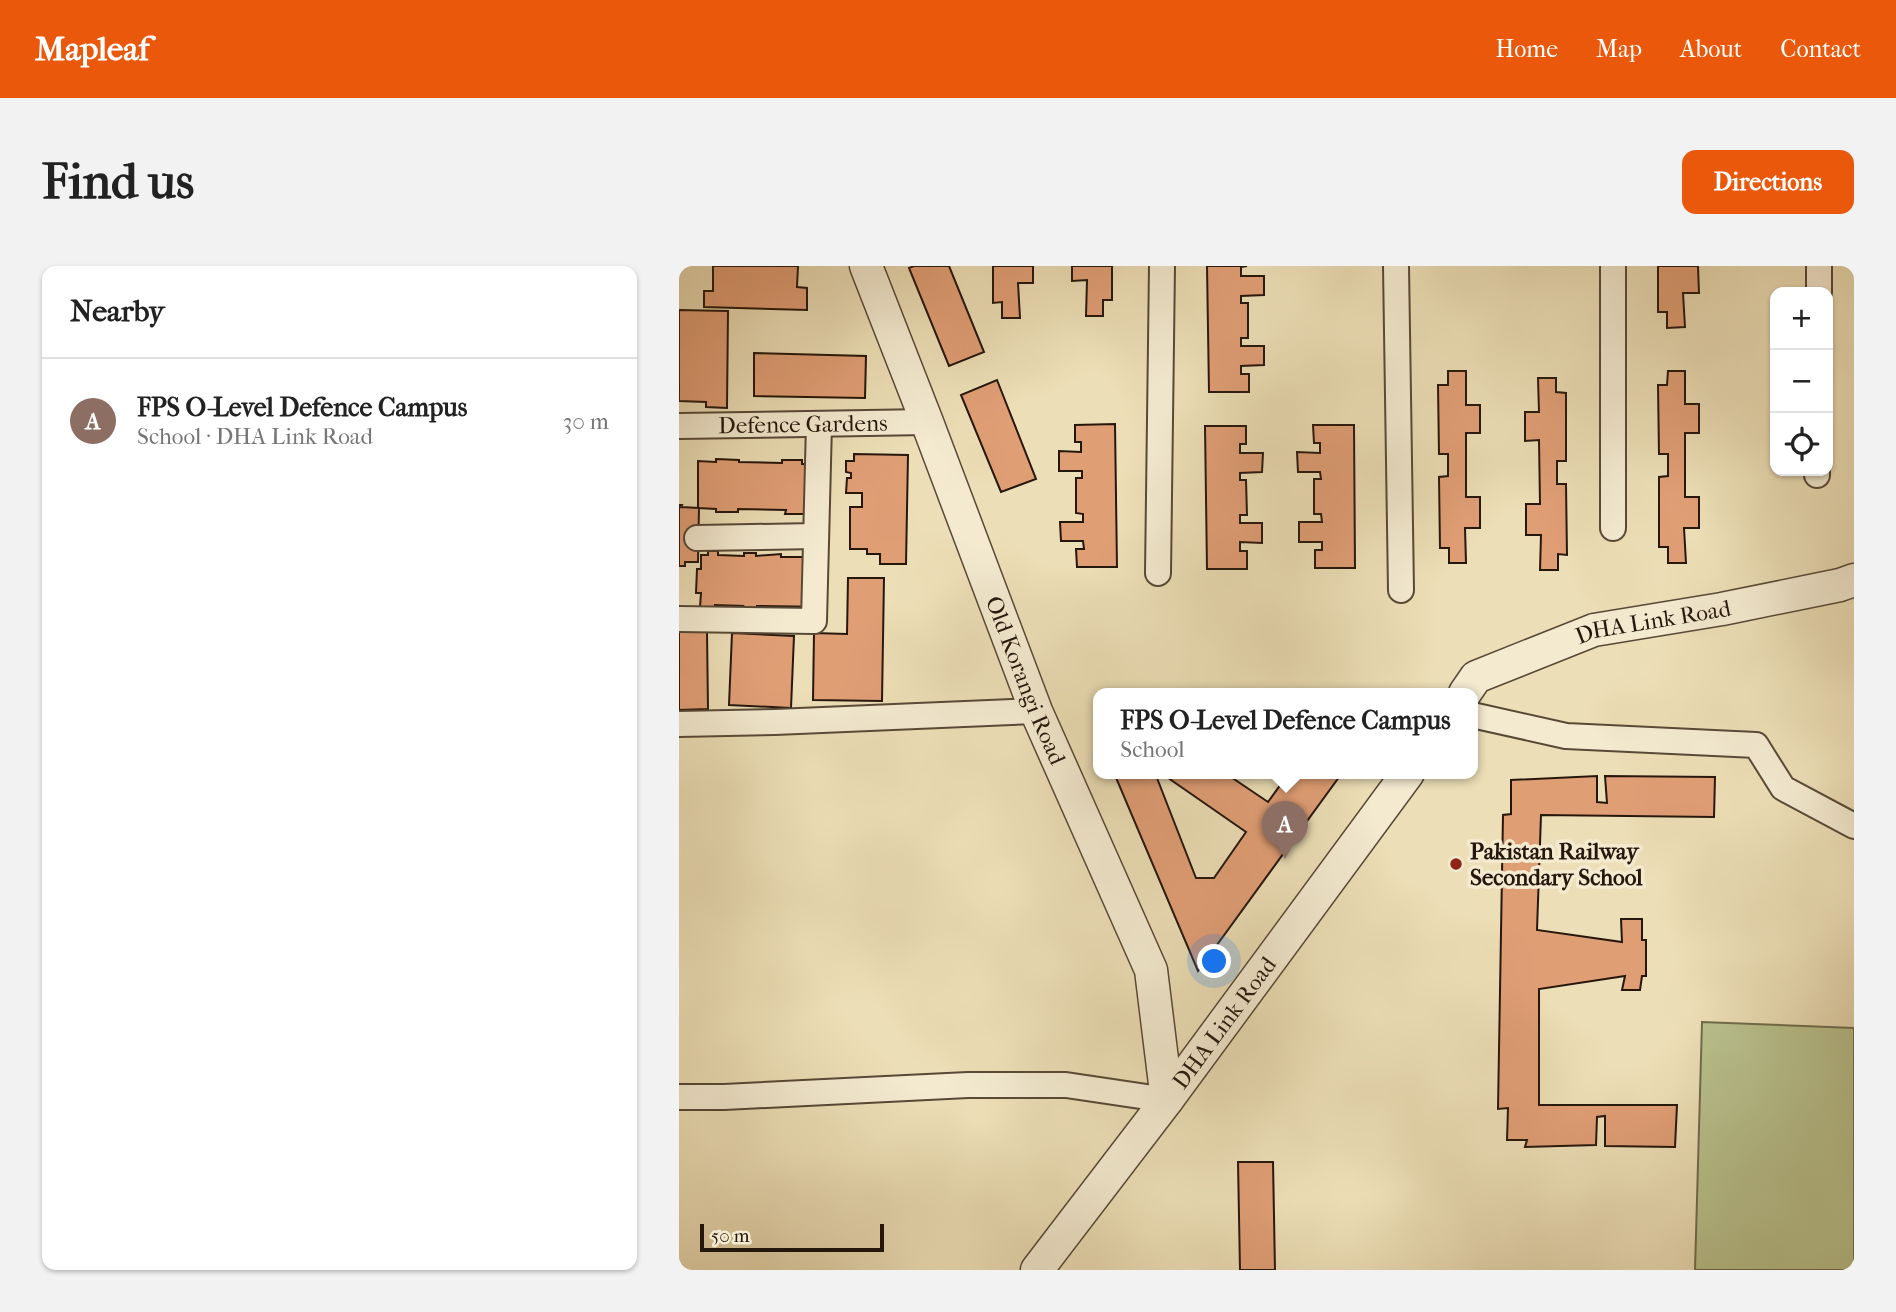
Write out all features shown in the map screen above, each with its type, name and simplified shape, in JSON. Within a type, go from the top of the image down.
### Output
[{"type":"street","name":"Old Korangi Road","points":[[866,266],[1036,710],[1151,970],[1167,1100]]},
{"type":"street","points":[[1158,573],[1161,266]]},
{"type":"street","points":[[1396,266],[1401,590]]},
{"type":"street","points":[[1613,266],[1613,528]]},
{"type":"street","points":[[1819,266],[1819,287]]},
{"type":"street","name":"Defence Gardens","points":[[679,426],[927,422]]},
{"type":"street","points":[[679,619],[814,621],[819,424]]},
{"type":"street","points":[[697,538],[815,536]]},
{"type":"street","name":"DHA Link Road","points":[[1468,688],[1476,677],[1594,630],[1722,609],[1854,580]]},
{"type":"street","points":[[679,724],[1036,710]]},
{"type":"street","points":[[1478,716],[1566,736],[1756,745],[1783,788],[1854,826]]},
{"type":"street","name":"DHA Link Road","points":[[1037,1270],[1167,1100],[1404,779]]},
{"type":"street","points":[[679,1097],[968,1085],[1066,1085],[1167,1100]]},
{"type":"green space","points":[[1702,1022],[1854,1028],[1854,1270],[1695,1270]]},
{"type":"building","points":[[713,266],[798,266],[797,287],[807,288],[807,310],[704,307],[704,291],[713,291]]},
{"type":"building","points":[[949,266],[984,352],[949,366],[909,268]]},
{"type":"building","points":[[993,266],[1033,266],[1033,283],[1018,283],[1020,318],[1002,318],[1002,302],[993,303]]},
{"type":"building","points":[[1072,266],[1112,266],[1112,300],[1103,300],[1103,316],[1086,316],[1087,280],[1072,281]]},
{"type":"building","points":[[1207,266],[1247,266],[1241,267],[1241,276],[1264,276],[1264,295],[1241,296],[1241,303],[1248,303],[1248,338],[1241,338],[1241,346],[1264,346],[1264,365],[1241,366],[1241,374],[1249,374],[1249,392],[1209,392]]},
{"type":"building","points":[[1658,266],[1698,266],[1699,293],[1683,293],[1685,327],[1667,328],[1667,312],[1658,312]]},
{"type":"building","points":[[679,310],[728,311],[727,408],[706,407],[706,402],[679,401]]},
{"type":"building","points":[[754,353],[866,356],[865,398],[754,396]]},
{"type":"building","points":[[1448,371],[1466,371],[1466,405],[1480,405],[1480,433],[1466,433],[1466,497],[1480,497],[1480,528],[1465,528],[1466,563],[1449,563],[1449,548],[1440,548],[1439,477],[1448,476],[1448,454],[1439,454],[1438,385],[1448,385]]},
{"type":"building","points":[[1668,371],[1685,371],[1685,404],[1699,404],[1699,433],[1685,433],[1685,497],[1699,497],[1699,528],[1684,528],[1686,563],[1668,563],[1668,547],[1659,547],[1659,477],[1668,476],[1668,454],[1659,454],[1658,385],[1667,385]]},
{"type":"building","points":[[1538,378],[1556,378],[1556,392],[1566,393],[1566,461],[1557,461],[1557,484],[1566,484],[1567,555],[1558,554],[1558,570],[1540,570],[1541,535],[1526,535],[1526,504],[1540,504],[1539,440],[1525,441],[1525,412],[1539,412]]},
{"type":"building","points":[[997,380],[1036,479],[1001,492],[961,395]]},
{"type":"building","points":[[1115,424],[1117,567],[1077,567],[1076,549],[1084,549],[1083,541],[1061,541],[1060,522],[1083,522],[1083,514],[1076,513],[1076,478],[1082,478],[1082,471],[1059,471],[1059,451],[1081,452],[1081,442],[1075,442],[1075,425]]},
{"type":"building","points":[[1313,425],[1354,425],[1355,568],[1315,568],[1315,550],[1322,550],[1322,542],[1299,542],[1299,522],[1322,522],[1321,514],[1314,514],[1314,479],[1321,479],[1320,472],[1298,472],[1297,452],[1320,453],[1320,443],[1314,443]]},
{"type":"building","points":[[1205,426],[1246,426],[1246,444],[1240,444],[1240,453],[1263,453],[1262,472],[1240,473],[1240,480],[1246,480],[1247,515],[1240,515],[1240,523],[1262,523],[1262,543],[1240,542],[1240,551],[1247,551],[1247,569],[1207,569]]},
{"type":"building","points":[[854,454],[908,455],[906,564],[880,564],[880,554],[867,554],[867,549],[850,549],[850,507],[862,507],[862,493],[846,493],[847,478],[851,478],[851,473],[846,472],[846,461],[854,461]]},
{"type":"building","points":[[716,459],[782,463],[782,460],[802,460],[802,464],[824,464],[807,514],[785,514],[786,510],[738,509],[738,512],[716,512],[716,509],[698,508],[698,461],[716,462]]},
{"type":"building","points":[[679,505],[699,508],[698,562],[685,562],[685,566],[679,566]]},
{"type":"building","points":[[708,551],[718,551],[718,555],[744,556],[744,553],[756,553],[756,556],[781,554],[781,557],[811,557],[826,607],[700,607],[701,593],[696,593],[697,569],[701,569],[701,555],[708,555]]},
{"type":"building","points":[[848,578],[884,578],[882,701],[813,700],[814,633],[847,634]]},
{"type":"building","points":[[679,631],[707,631],[708,709],[679,710]]},
{"type":"building","points":[[732,633],[794,636],[791,708],[729,705]]},
{"type":"building","points":[[1597,776],[1597,802],[1607,803],[1605,776],[1715,777],[1714,817],[1541,815],[1537,930],[1622,942],[1621,919],[1642,919],[1642,940],[1646,940],[1646,976],[1642,976],[1640,990],[1622,990],[1625,976],[1539,989],[1539,1105],[1677,1105],[1675,1147],[1605,1146],[1605,1116],[1597,1117],[1596,1145],[1525,1147],[1527,1140],[1507,1140],[1508,1108],[1498,1109],[1503,815],[1511,814],[1511,780]]},
{"type":"building","points":[[1117,779],[1157,779],[1196,878],[1214,878],[1246,832],[1170,779],[1234,779],[1268,802],[1285,779],[1338,779],[1198,971]]},
{"type":"building","points":[[1238,1162],[1273,1162],[1275,1270],[1240,1270]]},
{"type":"place","name":"FPS O-Level Defence Campus","points":[[1285,859]]},
{"type":"place","name":"Pakistan Railway Secondary School","points":[[1456,864]]}]
